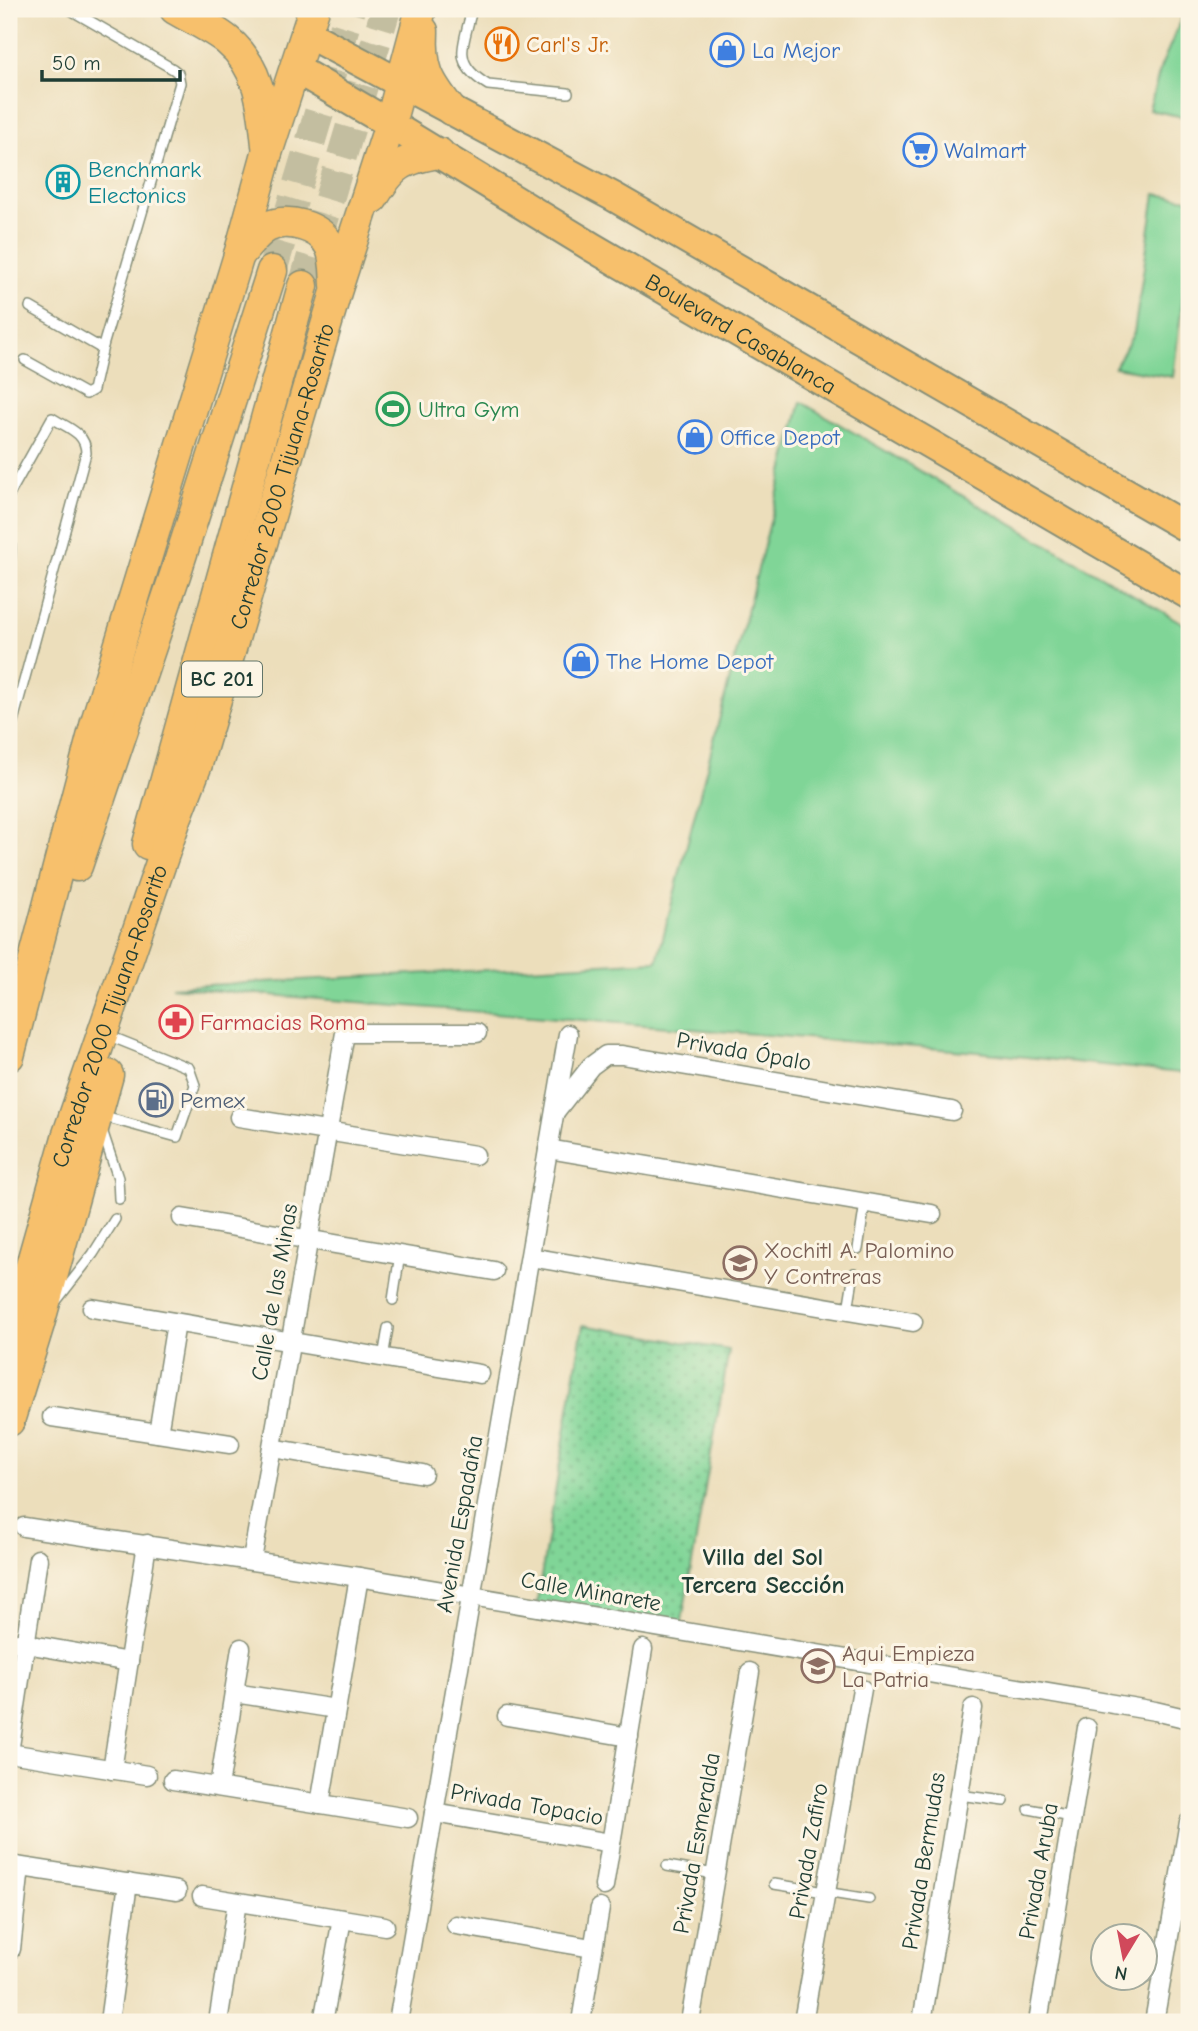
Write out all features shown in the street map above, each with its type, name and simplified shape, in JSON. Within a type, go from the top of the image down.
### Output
[{"type":"highway","points":[[175,9],[227,40],[246,60],[258,83],[267,153]]},
{"type":"highway","points":[[423,9],[424,66],[432,85],[451,110]]},
{"type":"highway","name":"Corredor 2000 Tijuana-Rosarito","points":[[9,1343],[68,1134],[197,764],[336,292],[390,124],[423,9]]},
{"type":"highway","points":[[9,988],[96,722],[239,255],[267,153],[310,21]]},
{"type":"highway","points":[[358,222],[385,179],[400,165],[415,157],[439,153]]},
{"type":"highway","points":[[239,255],[267,228],[282,224],[302,225],[314,230],[330,244],[335,260],[336,292]]},
{"type":"highway","points":[[9,1067],[176,572],[272,271]]},
{"type":"highway","points":[[68,1134],[303,286]]},
{"type":"highway","points":[[9,1056],[96,722]]},
{"type":"highway","points":[[9,1421],[39,1324],[117,1039],[197,764]]},
{"type":"main road","points":[[310,21],[401,83],[622,201],[1189,529]]},
{"type":"main road","name":"Boulevard Casablanca","points":[[296,69],[592,247],[1189,595]]},
{"type":"street","name":"Calle de las Minas","points":[[252,1560],[345,1033],[477,1032]]},
{"type":"street","name":"Avenida Espadaña","points":[[398,2022],[568,1034]]},
{"type":"street","name":"Privada Ópalo","points":[[554,1113],[591,1066],[606,1055],[622,1055],[952,1111]]},
{"type":"street","points":[[239,1117],[475,1155]]},
{"type":"street","points":[[548,1149],[932,1214]]},
{"type":"street","points":[[182,1218],[494,1271]]},
{"type":"street","points":[[530,1257],[914,1321]]},
{"type":"street","points":[[92,1308],[481,1374]]},
{"type":"street","points":[[158,1433],[176,1323]]},
{"type":"street","points":[[52,1417],[230,1444]]},
{"type":"street","points":[[272,1448],[423,1474]]},
{"type":"street","name":"Calle Minarete","points":[[24,1527],[359,1577],[1155,1711],[1189,1719]]},
{"type":"street","points":[[112,1770],[147,1544]]},
{"type":"street","points":[[38,1559],[17,1642],[9,1753],[147,1775]]},
{"type":"street","points":[[320,1804],[359,1577]]},
{"type":"street","points":[[17,1642],[129,1662]]},
{"type":"street","points":[[219,1787],[241,1648]]},
{"type":"street","name":"Privada Topacio","points":[[604,1886],[643,1649]]},
{"type":"street","name":"Privada Esmeralda","points":[[690,2022],[750,1672]]},
{"type":"street","name":"Privada Zafiro","points":[[803,2022],[862,1689]]},
{"type":"street","points":[[234,1693],[336,1709]]},
{"type":"street","name":"Privada Bermudas","points":[[922,2022],[972,1709]]},
{"type":"street","points":[[507,1716],[629,1737]]},
{"type":"street","name":"Privada Aruba","points":[[1038,2022],[1087,1728]]},
{"type":"street","points":[[173,1780],[408,1818]]},
{"type":"street","name":"Privada Topacio","points":[[434,1813],[611,1843]]},
{"type":"street","points":[[1154,2022],[1189,1825]]},
{"type":"street","points":[[11,1949],[14,1866],[177,1891]]},
{"type":"street","points":[[109,2022],[128,1883]]},
{"type":"street","points":[[202,1896],[385,1926]]},
{"type":"street","points":[[218,2022],[237,1902]]},
{"type":"street","points":[[581,2022],[600,1908]]},
{"type":"street","points":[[329,2021],[342,1919]]},
{"type":"street","points":[[456,1925],[592,1948]]},
{"type":"lane","points":[[25,360],[86,394],[93,390],[103,346],[180,83],[178,72],[69,9]]},
{"type":"lane","points":[[471,9],[463,54],[478,79],[488,85],[568,93]]},
{"type":"lane","points":[[30,307],[99,347],[103,346]]},
{"type":"lane","points":[[9,495],[52,418],[82,436],[86,453],[9,736]]},
{"type":"lane","points":[[9,523],[9,575]]},
{"type":"lane","points":[[97,1115],[177,1137],[195,1084],[189,1068],[117,1039]]},
{"type":"lane","points":[[97,1115],[118,1178],[119,1199]]},
{"type":"lane","points":[[858,1249],[866,1203]]},
{"type":"lane","points":[[39,1324],[93,1254],[115,1219]]},
{"type":"lane","points":[[393,1300],[400,1254]]},
{"type":"lane","points":[[848,1310],[854,1273]]},
{"type":"lane","points":[[383,1358],[388,1328]]},
{"type":"lane","points":[[959,1794],[1004,1801]]},
{"type":"lane","points":[[1029,1809],[1072,1817]]},
{"type":"lane","points":[[667,1866],[715,1874]]},
{"type":"lane","points":[[774,1884],[869,1899]]},
{"type":"green space","points":[[1186,9],[1189,9],[1189,118],[1149,110],[1161,66]]},
{"type":"green space","points":[[1155,194],[1189,199],[1189,247],[1173,377],[1115,367],[1134,333]]},
{"type":"green space","points":[[801,402],[1189,627],[1189,1074],[978,1052],[171,987],[657,961]]},
{"type":"green space","points":[[583,1325],[729,1350],[680,1632],[536,1607]]},
{"type":"tunnel","points":[[272,271],[350,9]]},
{"type":"tunnel","points":[[303,286],[386,9]]},
{"type":"place","name":"Carl's Jr.","points":[[502,44]]},
{"type":"place","name":"La Mejor","points":[[727,50]]},
{"type":"place","name":"Walmart","points":[[920,150]]},
{"type":"place","name":"Benchmark Electonics","points":[[63,182]]},
{"type":"place","name":"Ultra Gym","points":[[393,409]]},
{"type":"place","name":"Office Depot","points":[[695,437]]},
{"type":"place","name":"The Home Depot","points":[[581,661]]},
{"type":"place","name":"Farmacias Roma","points":[[176,1022]]},
{"type":"place","name":"Pemex","points":[[156,1100]]},
{"type":"place","name":"Xochitl A. Palomino Y Contreras","points":[[740,1263]]},
{"type":"place","name":"Aqui Empieza La Patria","points":[[818,1666]]},
{"type":"district","name":"Villa del Sol Tercera Sección","points":[[763,1571]]}]
